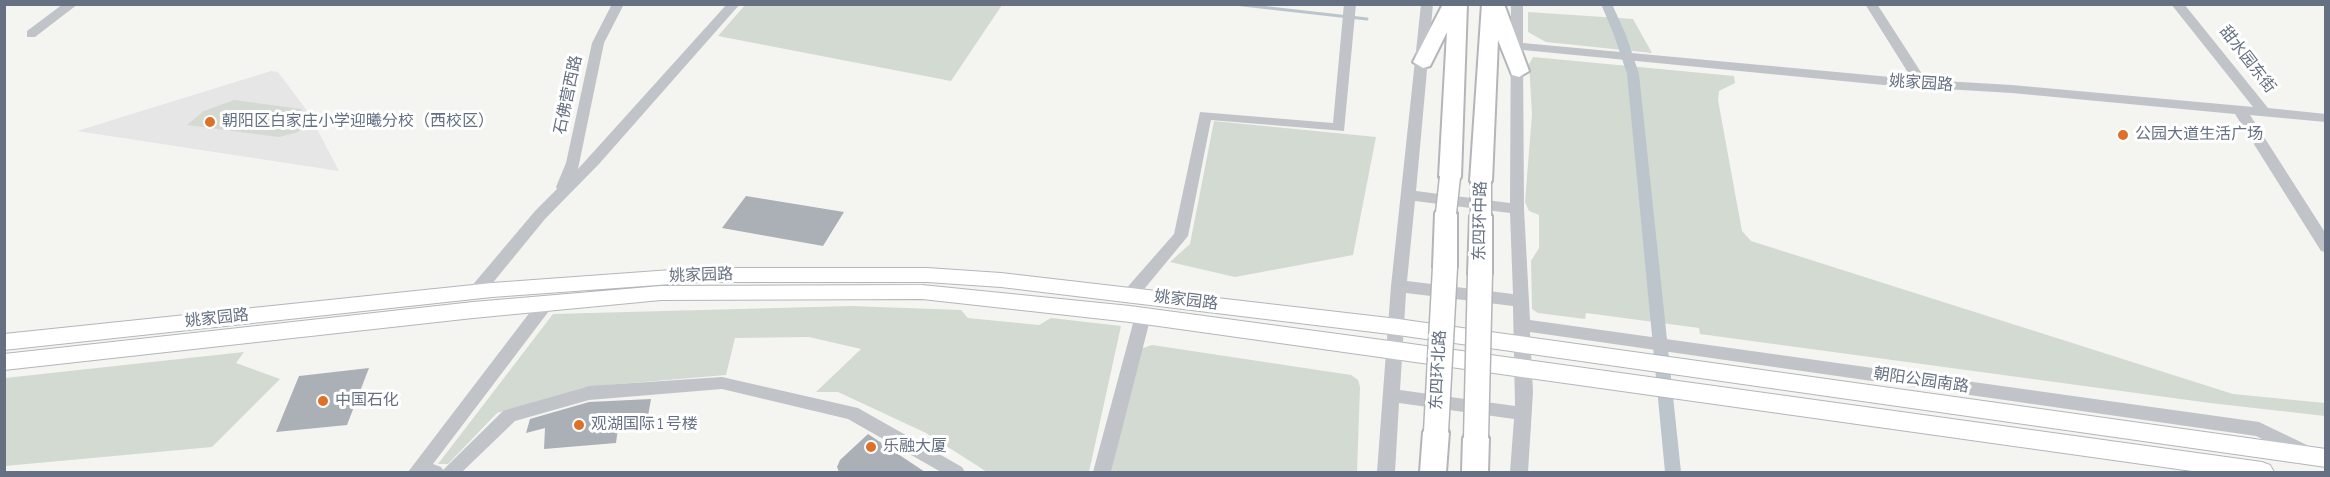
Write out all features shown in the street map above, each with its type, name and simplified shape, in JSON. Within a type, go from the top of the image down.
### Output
[{"type":"highway","points":[[1423,62],[1452,4]]},
{"type":"highway","name":"东四环中路","points":[[1445,267],[1458,4]]},
{"type":"highway","points":[[1493,4],[1519,71]]},
{"type":"highway","name":"东四环中路","points":[[1475,472],[1482,181],[1493,4]]},
{"type":"highway","name":"东四环北路","points":[[1434,472],[1445,267]]},
{"type":"main road","name":"姚家园路","points":[[4,342],[484,291],[699,274],[827,274],[1001,280],[1398,327],[1523,335]]},
{"type":"main road","name":"姚家园路","points":[[4,362],[661,292],[922,292],[1143,316],[1524,368]]},
{"type":"main road","name":"朝阳公园南路","points":[[1523,335],[1702,360],[2320,457]]},
{"type":"main road","points":[[1524,368],[2262,472]]},
{"type":"street","points":[[31,34],[72,4]]},
{"type":"street","name":"石佛营西路","points":[[484,291],[551,214],[573,163],[598,43],[618,4]]},
{"type":"street","points":[[560,194],[594,161],[734,4]]},
{"type":"street","points":[[1386,472],[1408,195],[1423,62],[1426,4]]},
{"type":"street","points":[[1517,4],[1519,71],[1516,113],[1517,209],[1524,368],[1524,414],[1519,472]]},
{"type":"street","points":[[1871,4],[1922,84]]},
{"type":"street","name":"甜水园东街","points":[[2177,4],[2264,112]]},
{"type":"street","points":[[1130,295],[1181,236],[1205,115],[1339,128],[1349,13]]},
{"type":"street","name":"姚家园路","points":[[1518,46],[1922,84],[2012,89],[2325,118]]},
{"type":"street","points":[[2239,109],[2325,247]]},
{"type":"street","points":[[1408,195],[1517,209]]},
{"type":"street","points":[[1400,286],[1521,301]]},
{"type":"street","points":[[424,472],[546,303]]},
{"type":"street","points":[[1102,472],[1143,316]]},
{"type":"street","points":[[451,472],[509,416],[589,393],[722,383],[852,413],[956,472]]},
{"type":"street","points":[[1391,395],[1524,414]]},
{"type":"shaded area","points":[[746,4],[1002,5],[951,81],[718,36]]},
{"type":"shaded area","points":[[1528,12],[1633,19],[1652,53],[1546,42],[1528,32]]},
{"type":"shaded area","points":[[1533,57],[1734,76],[1735,83],[1719,91],[1718,100],[1742,231],[1751,241],[2233,394],[2325,403],[2325,416],[2210,403],[1700,334],[1699,328],[1586,313],[1585,319],[1538,313],[1532,309],[1531,261],[1539,248],[1539,215],[1529,211],[1525,202],[1532,114],[1529,64]]},
{"type":"shaded area","name":"朝阳区白家庄小学迎曦分校（西校区）","points":[[271,71],[278,72],[308,112],[339,171],[77,131]]},
{"type":"shaded area","points":[[234,100],[301,109],[309,122],[298,132],[279,137],[187,125],[204,111]]},
{"type":"shaded area","points":[[1214,121],[1376,137],[1353,255],[1235,277],[1170,262],[1190,244]]},
{"type":"shaded area","points":[[851,306],[961,310],[968,318],[1039,325],[1051,318],[1121,326],[1089,472],[987,472],[926,433],[838,392],[816,392],[861,349],[809,337],[735,338],[726,375],[585,387],[497,413],[448,464],[438,464],[553,314]]},
{"type":"shaded area","points":[[1152,345],[1351,375],[1358,380],[1360,387],[1357,472],[1111,472],[1140,349]]},
{"type":"shaded area","points":[[244,352],[236,363],[280,379],[212,447],[5,466],[5,378]]},
{"type":"building","points":[[746,196],[844,212],[823,246],[722,228]]},
{"type":"building","name":"中国石化","points":[[369,368],[347,425],[276,432],[299,376]]},
{"type":"building","name":"观湖国际 1 号楼","points":[[651,399],[648,416],[630,421],[630,428],[618,428],[616,443],[544,449],[545,428],[526,433],[530,419],[589,402]]},
{"type":"building","name":"乐融大厦","points":[[868,434],[925,472],[839,472],[837,467],[840,460]]},
{"type":"waterway","points":[[1234,4],[1367,19]]},
{"type":"waterway","points":[[1606,4],[1620,35],[1633,74],[1673,472]]},
{"type":"place","name":"朝阳区白家庄小学迎曦分校（西校区）","points":[[210,122]]},
{"type":"place","name":"公园大道生活广场","points":[[2123,135]]},
{"type":"place","name":"中国石化","points":[[323,401]]},
{"type":"place","name":"观湖国际 1 号楼","points":[[579,425]]},
{"type":"place","name":"乐融大厦","points":[[871,447]]}]
